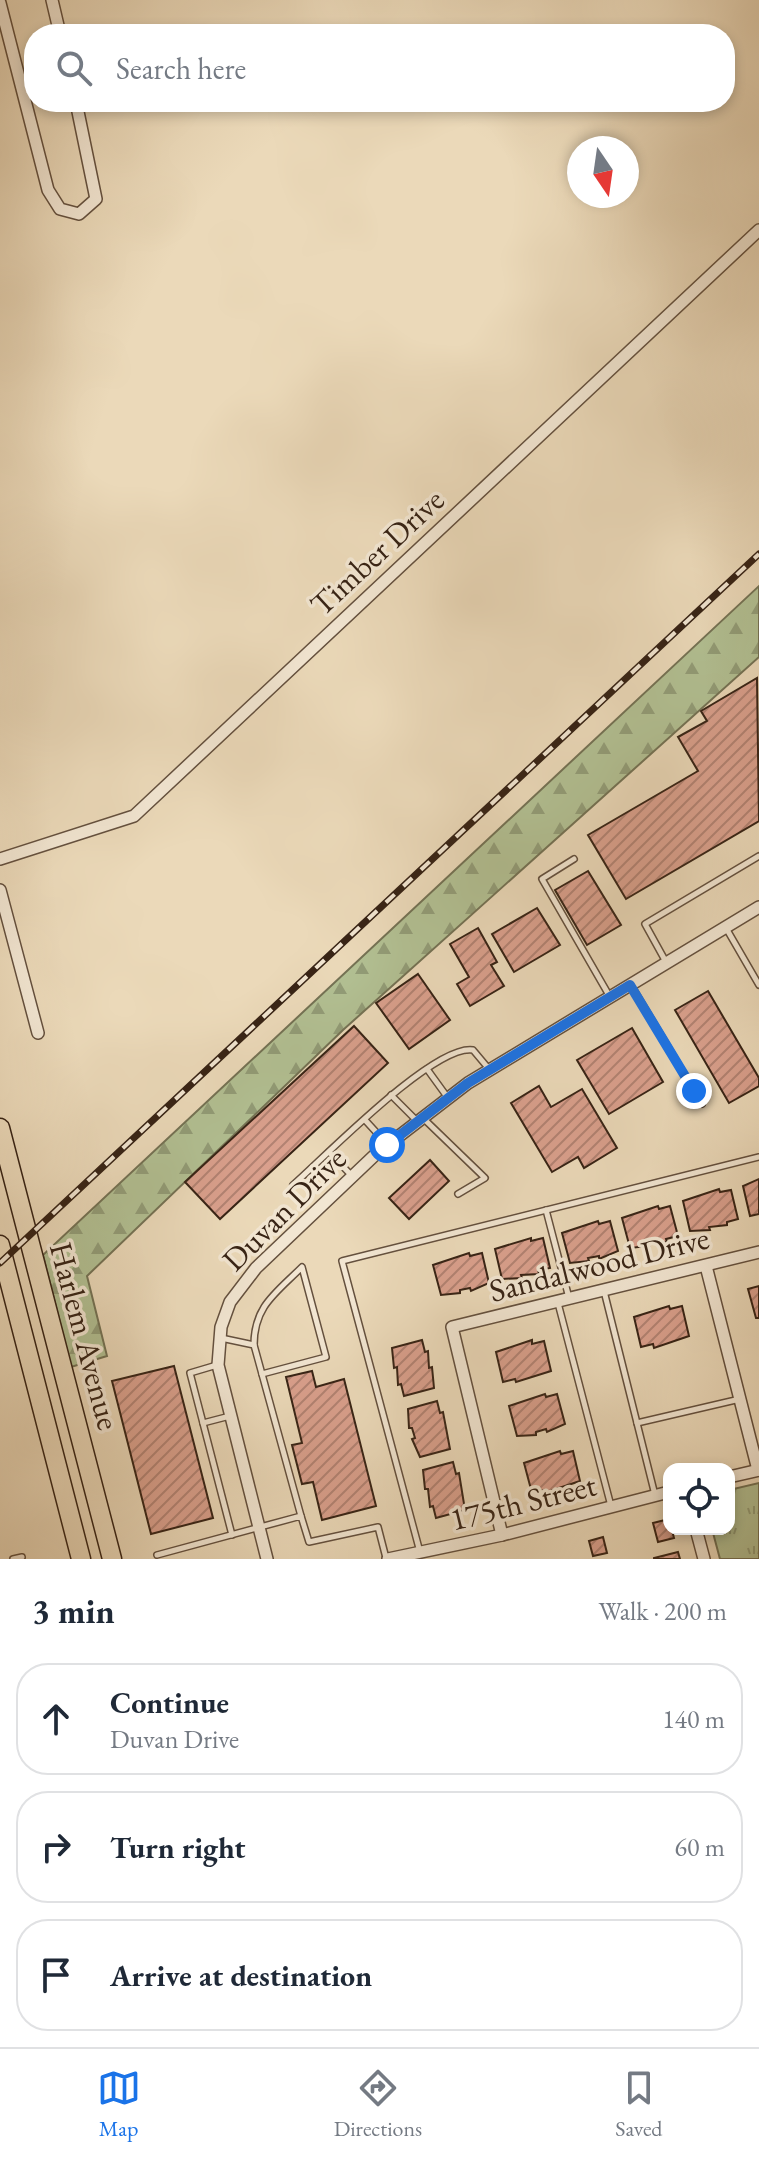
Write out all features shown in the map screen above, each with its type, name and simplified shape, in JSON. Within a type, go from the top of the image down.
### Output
[{"type":"main road","name":"Harlem Avenue","points":[[0,1128],[112,1559]]},
{"type":"main road","name":"Harlem Avenue","points":[[0,1245],[81,1559]]},
{"type":"street","points":[[52,0],[58,24]]},
{"type":"street","points":[[0,3],[24,96]]},
{"type":"street","points":[[28,112],[48,190],[60,209],[79,214],[96,199],[78,112]]},
{"type":"street","name":"Timber Drive","points":[[0,859],[134,816],[759,230]]},
{"type":"street","points":[[0,890],[38,1033]]},
{"type":"street","name":"Duvan Drive","points":[[267,1559],[218,1365],[220,1338],[230,1302],[256,1268],[352,1176],[448,1099],[489,1070],[759,907]]},
{"type":"street","name":"Sandalwood Drive","points":[[502,1535],[452,1327],[759,1252]]},
{"type":"street","points":[[706,1266],[759,1470],[735,1476]]},
{"type":"street","name":"175th Street","points":[[387,1559],[502,1535],[663,1494]]},
{"type":"street","points":[[698,1535],[704,1559]]},
{"type":"lane","points":[[667,963],[645,924],[759,856]]},
{"type":"lane","points":[[574,859],[542,879],[610,997]]},
{"type":"lane","points":[[725,927],[759,985]]},
{"type":"lane","points":[[630,985],[702,1104]]},
{"type":"lane","points":[[293,1185],[391,1095],[451,1053],[467,1049],[479,1053],[489,1070]]},
{"type":"lane","points":[[427,1069],[448,1099]]},
{"type":"lane","points":[[391,1095],[485,1178],[458,1194]]},
{"type":"lane","points":[[365,1120],[387,1145]]},
{"type":"lane","points":[[329,1152],[352,1176]]},
{"type":"lane","points":[[420,1552],[342,1261],[759,1157]]},
{"type":"lane","points":[[546,1210],[563,1300],[611,1507]]},
{"type":"lane","points":[[262,1374],[326,1357],[302,1267],[261,1308],[254,1323],[254,1345],[301,1516],[309,1542],[378,1527],[387,1559]]},
{"type":"lane","points":[[604,1290],[655,1496]]},
{"type":"lane","points":[[220,1338],[254,1345]]},
{"type":"lane","points":[[218,1365],[190,1373],[232,1535]]},
{"type":"lane","points":[[637,1423],[740,1399]]},
{"type":"lane","points":[[203,1423],[231,1415]]},
{"type":"lane","points":[[157,1555],[301,1516]]},
{"type":"lane","points":[[13,1559],[22,1557]]},
{"type":"green space","points":[[759,586],[759,657],[343,1030],[87,1276],[107,1356],[71,1367],[43,1255]]},
{"type":"green space","points":[[759,1483],[759,1559],[720,1559],[714,1535],[735,1535],[735,1489]]},
{"type":"building","points":[[757,678],[759,821],[626,899],[588,835],[698,771],[678,737],[707,721],[701,711]]},
{"type":"building","points":[[588,871],[621,925],[587,945],[555,890]]},
{"type":"building","points":[[537,908],[560,945],[514,972],[492,934]]},
{"type":"building","points":[[478,928],[497,962],[491,965],[504,986],[470,1006],[457,984],[469,977],[450,944]]},
{"type":"building","points":[[418,974],[450,1020],[409,1049],[376,1003]]},
{"type":"building","points":[[708,991],[759,1078],[759,1086],[729,1103],[675,1010]]},
{"type":"building","points":[[354,1026],[388,1063],[220,1219],[185,1182]]},
{"type":"building","points":[[632,1028],[663,1082],[609,1114],[577,1060]]},
{"type":"building","points":[[539,1086],[551,1107],[582,1089],[617,1148],[584,1168],[578,1157],[552,1172],[511,1103]]},
{"type":"building","points":[[430,1160],[449,1181],[409,1219],[389,1198]]},
{"type":"building","points":[[759,1179],[759,1214],[750,1216],[743,1186]]},
{"type":"building","points":[[719,1189],[720,1192],[731,1190],[738,1219],[727,1222],[727,1225],[709,1227],[710,1230],[690,1231],[683,1201]]},
{"type":"building","points":[[658,1206],[659,1209],[670,1206],[678,1236],[666,1239],[667,1242],[630,1248],[622,1218]]},
{"type":"building","points":[[598,1221],[599,1224],[610,1221],[618,1251],[599,1259],[599,1256],[588,1258],[589,1261],[570,1263],[562,1233]]},
{"type":"building","points":[[531,1238],[531,1241],[543,1238],[550,1268],[538,1270],[539,1274],[521,1275],[522,1278],[502,1279],[495,1249]]},
{"type":"building","points":[[469,1253],[470,1256],[482,1253],[489,1283],[471,1291],[470,1288],[460,1290],[460,1293],[441,1295],[433,1265]]},
{"type":"building","points":[[759,1286],[759,1318],[756,1318],[748,1289]]},
{"type":"building","points":[[669,1306],[670,1309],[682,1306],[689,1336],[654,1348],[653,1344],[641,1347],[634,1317]]},
{"type":"building","points":[[422,1340],[425,1352],[428,1351],[429,1368],[432,1367],[434,1388],[404,1396],[401,1384],[398,1385],[392,1348]]},
{"type":"building","points":[[532,1340],[532,1344],[544,1341],[551,1371],[516,1382],[515,1379],[503,1382],[496,1352]]},
{"type":"building","points":[[174,1366],[213,1518],[151,1534],[112,1381]]},
{"type":"building","points":[[312,1371],[316,1387],[344,1379],[376,1506],[322,1520],[313,1482],[302,1484],[292,1445],[302,1443],[286,1377]]},
{"type":"building","points":[[545,1394],[546,1397],[557,1394],[565,1424],[547,1432],[546,1429],[536,1432],[536,1435],[517,1436],[509,1406]]},
{"type":"building","points":[[437,1401],[440,1413],[443,1412],[450,1449],[420,1457],[412,1439],[415,1438],[412,1428],[409,1428],[408,1409]]},
{"type":"building","points":[[560,1451],[561,1454],[573,1451],[580,1481],[544,1493],[544,1490],[532,1493],[524,1463]]},
{"type":"building","points":[[453,1462],[456,1474],[459,1473],[465,1510],[436,1518],[433,1506],[430,1507],[428,1489],[425,1489],[423,1470]]},
{"type":"building","points":[[663,1520],[663,1535],[673,1535],[674,1538],[658,1542],[653,1523]]},
{"type":"building","points":[[603,1537],[607,1553],[593,1556],[589,1541]]},
{"type":"building","points":[[678,1552],[680,1559],[654,1559],[654,1558]]},
{"type":"railway","points":[[0,1263],[759,554]]},
{"type":"route","points":[[387,1145],[468,1083],[630,985],[694,1091]]}]
